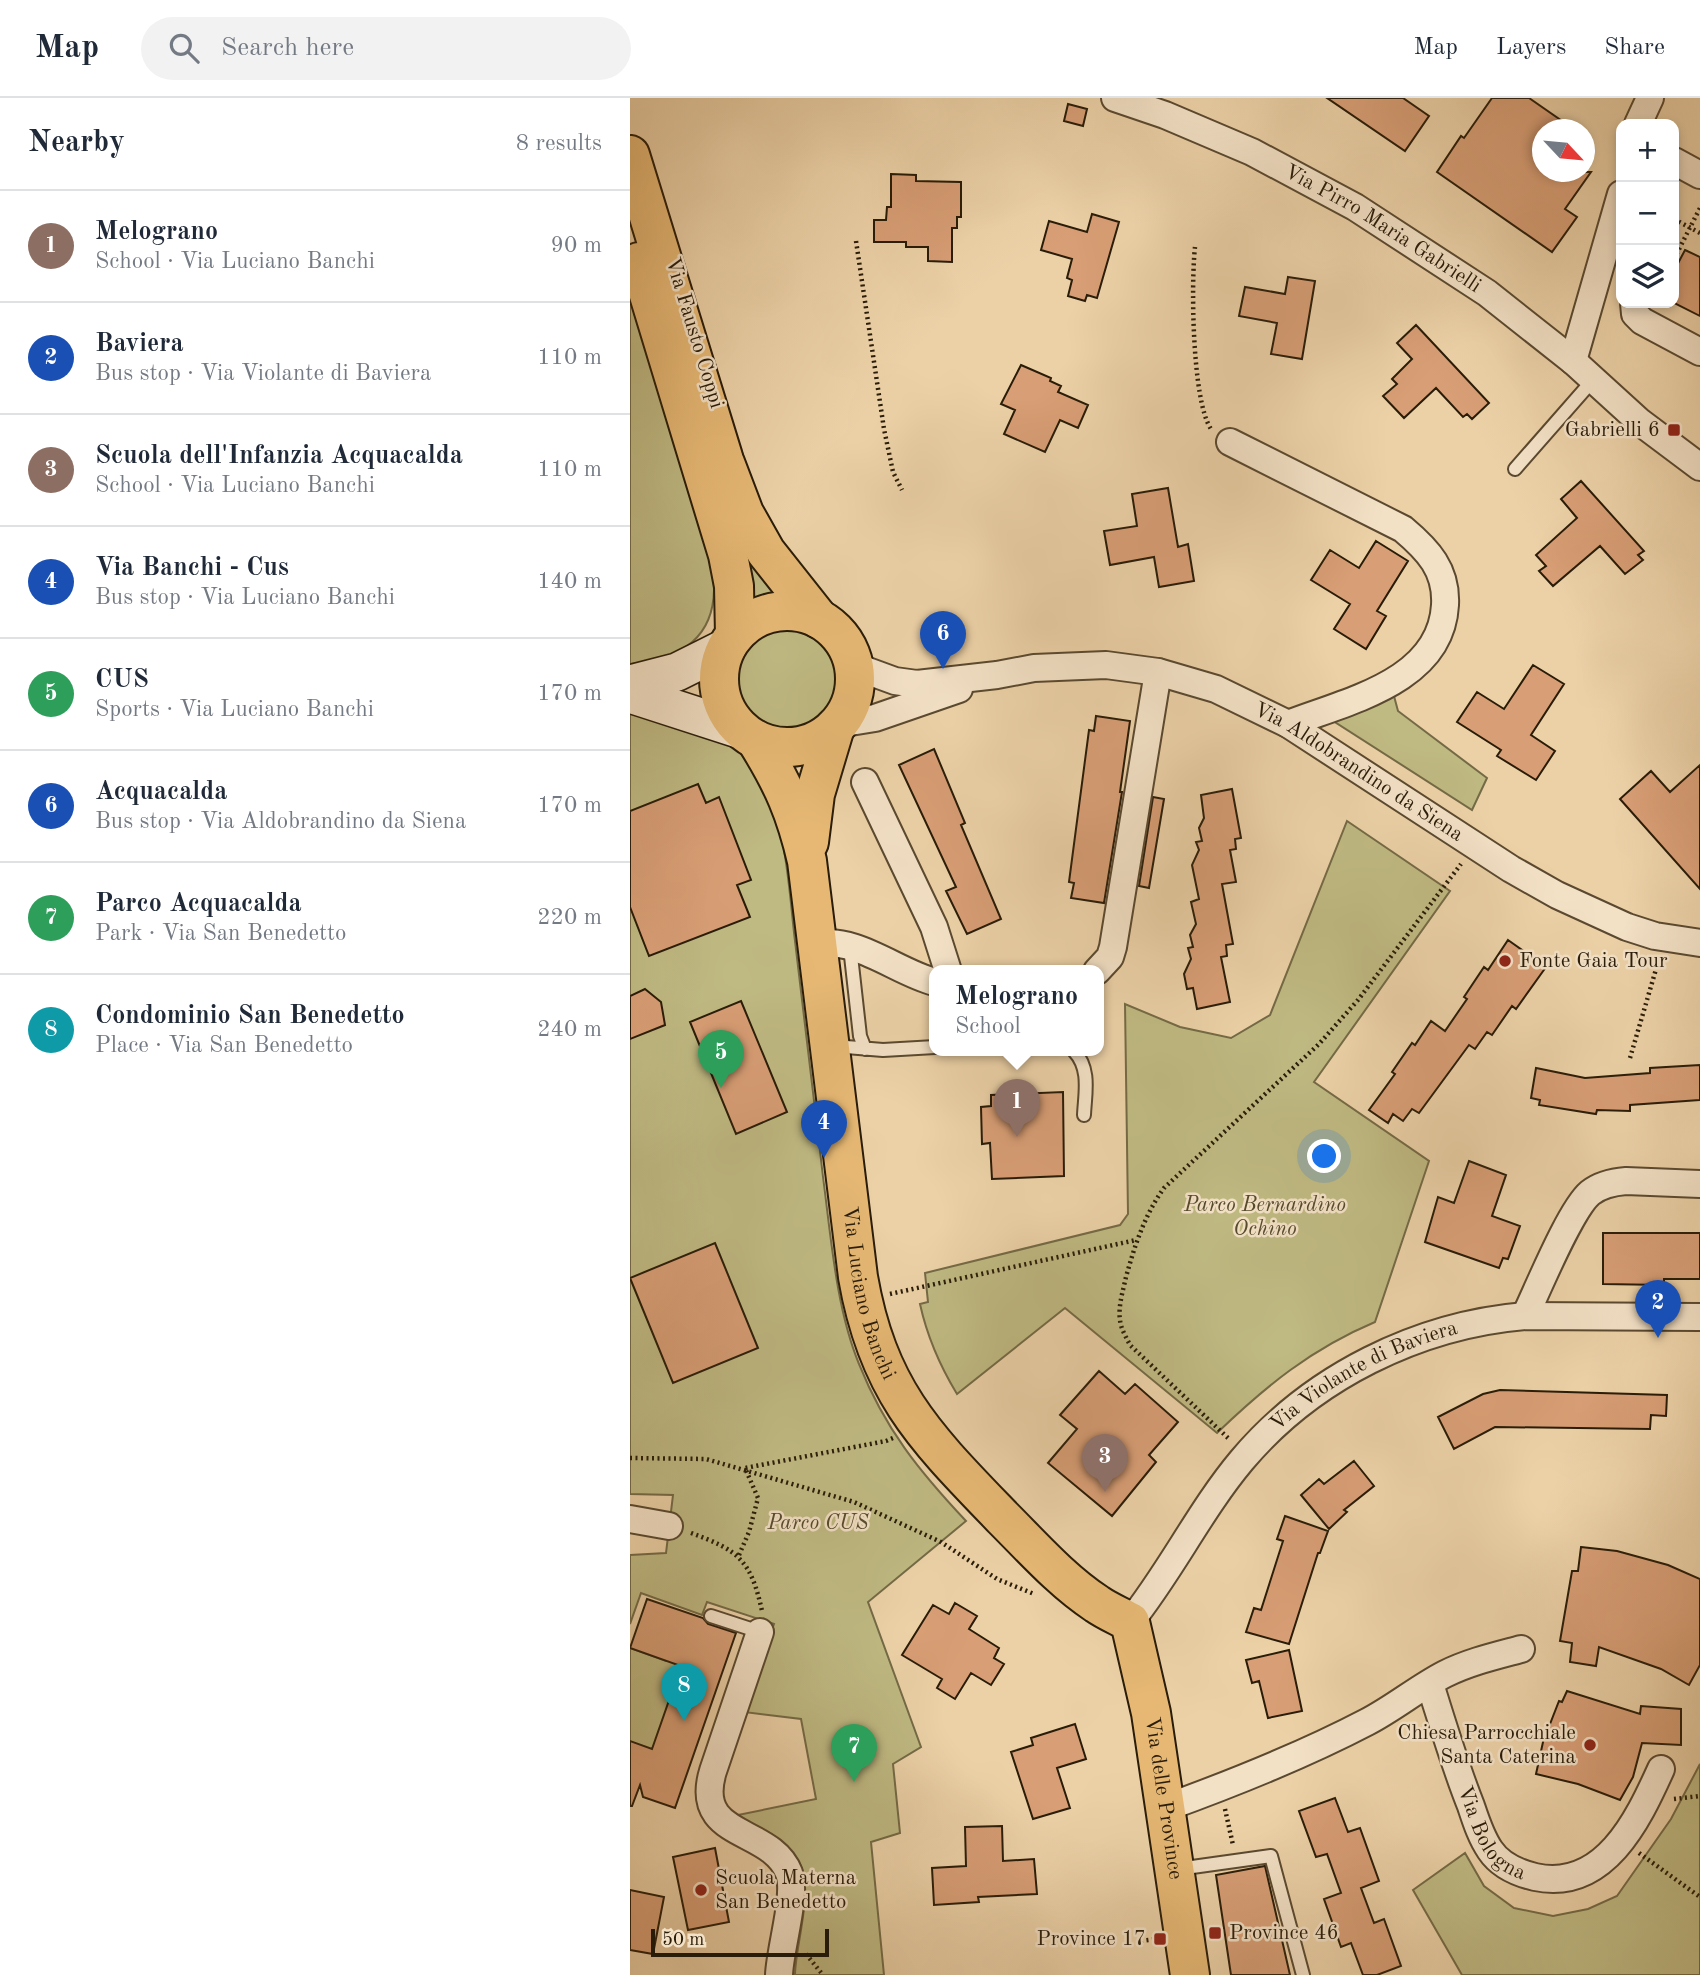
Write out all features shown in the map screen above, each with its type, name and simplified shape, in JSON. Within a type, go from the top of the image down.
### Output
[{"type":"main road","points":[[630,155],[723,457],[750,526],[766,552],[819,619]]},
{"type":"main road","name":"Via Luciano Banchi","points":[[634,243],[728,555],[734,586],[731,641],[719,668],[720,691],[727,712],[749,735],[776,772],[792,807],[833,946],[847,1047],[862,1301],[877,1352],[894,1388],[933,1444],[1016,1530],[1081,1592],[1098,1605],[1130,1622]]},
{"type":"main road","points":[[731,641],[753,620],[774,612],[797,612],[819,619],[835,630],[847,646],[854,666]]},
{"type":"main road","name":"Via Luciano Banchi","points":[[807,861],[815,794],[837,725],[849,706],[855,686],[854,666]]},
{"type":"main road","points":[[749,735],[774,747],[793,748],[827,735],[837,725]]},
{"type":"main road","name":"Via delle Province","points":[[1130,1622],[1151,1713],[1190,1975]]},
{"type":"street","name":"Via Pirro Maria Gabrielli","points":[[1115,98],[1181,109],[1355,207],[1487,293],[1573,362],[1659,438],[1700,467]]},
{"type":"street","points":[[1640,119],[1650,98]]},
{"type":"street","points":[[1679,164],[1700,175]]},
{"type":"street","points":[[1573,362],[1616,212]]},
{"type":"street","points":[[1634,308],[1635,314],[1642,321],[1700,352]]},
{"type":"street","points":[[1230,442],[1403,529],[1436,561],[1446,593],[1445,613],[1432,647],[1409,671],[1389,684],[1288,724]]},
{"type":"street","points":[[630,684],[677,672],[731,641]]},
{"type":"street","name":"Via Aldobrandino da Siena","points":[[854,666],[905,683],[997,675],[1034,668],[1124,666],[1216,688],[1288,724],[1535,883],[1606,919],[1655,936],[1700,943]]},
{"type":"street","points":[[1103,965],[1110,957],[1113,947],[1158,672]]},
{"type":"street","name":"Via Aldobrandino da Siena","points":[[837,725],[875,718],[907,708],[997,675]]},
{"type":"street","points":[[630,694],[749,735]]},
{"type":"street","points":[[865,782],[934,927],[946,965]]},
{"type":"street","points":[[833,946],[929,980]]},
{"type":"street","points":[[1525,1316],[1576,1212],[1591,1192],[1614,1182],[1626,1181],[1700,1184]]},
{"type":"street","name":"Via Violante di Baviera","points":[[1130,1622],[1239,1464],[1288,1415],[1352,1369],[1393,1349],[1466,1325],[1525,1316],[1700,1317]]},
{"type":"street","points":[[630,1519],[669,1526]]},
{"type":"street","points":[[760,1632],[713,1771],[710,1795],[711,1804],[719,1819],[773,1851],[788,1871],[791,1879],[791,1899],[779,1975]]},
{"type":"street","points":[[1165,1808],[1241,1780],[1330,1740],[1387,1711],[1444,1675],[1476,1661],[1521,1649]]},
{"type":"street","name":"Via Bologna","points":[[1430,1684],[1478,1826],[1488,1847],[1501,1862],[1522,1874],[1563,1880],[1588,1870],[1623,1839],[1641,1811],[1661,1769]]},
{"type":"lane","name":"Via Fausto Coppi","points":[[634,243],[642,232],[704,432],[723,457]]},
{"type":"lane","points":[[1515,469],[1593,380]]},
{"type":"lane","points":[[847,1047],[893,1050],[929,1047]]},
{"type":"lane","points":[[1078,1056],[1086,1076],[1084,1115]]},
{"type":"lane","points":[[711,1616],[760,1632]]},
{"type":"lane","points":[[1174,1870],[1271,1856],[1303,1975]]},
{"type":"path","points":[[1679,249],[1700,208]]},
{"type":"path","points":[[1679,222],[1700,233]]},
{"type":"path","points":[[856,241],[884,429],[894,472],[902,490]]},
{"type":"path","points":[[1195,247],[1193,305],[1200,399],[1207,423],[1214,433],[1230,442]]},
{"type":"path","points":[[1228,1438],[1130,1345],[1123,1332],[1120,1321],[1121,1299],[1136,1240],[1153,1203],[1164,1188],[1319,1044],[1342,1019],[1476,845]]},
{"type":"path","points":[[1630,1058],[1660,955]]},
{"type":"path","points":[[917,1287],[1136,1240]]},
{"type":"path","points":[[745,1468],[886,1441],[900,1434]]},
{"type":"path","points":[[630,1458],[706,1459],[745,1468],[854,1502],[941,1542],[997,1579],[1040,1596]]},
{"type":"path","points":[[739,1555],[749,1532],[758,1498],[745,1468]]},
{"type":"path","points":[[669,1526],[721,1544],[739,1555],[748,1569],[760,1601],[763,1621],[760,1632]]},
{"type":"path","points":[[1222,1798],[1236,1861]]},
{"type":"path","points":[[1623,1839],[1650,1863],[1700,1897]]},
{"type":"path","points":[[1141,1941],[1160,1939]]},
{"type":"green space","points":[[630,287],[702,531],[712,568],[714,590],[707,623],[689,645],[662,658],[630,664]]},
{"type":"green space","points":[[742,541],[792,601],[772,602],[743,616]]},
{"type":"green space","points":[[788,625],[809,629],[826,641],[838,658],[842,679],[838,700],[826,717],[809,729],[788,733],[767,729],[750,717],[738,700],[734,679],[738,658],[750,641],[767,629]]},
{"type":"green space","points":[[1394,696],[1398,711],[1487,778],[1472,810],[1327,717]]},
{"type":"green space","name":"Parco CUS","points":[[630,714],[695,728],[725,741],[750,763],[772,802],[784,848],[832,1248],[845,1320],[859,1364],[892,1429],[933,1485],[966,1521],[868,1602],[921,1747],[893,1764],[900,1833],[871,1842],[884,1975],[795,1975],[805,1898],[802,1869],[796,1858],[783,1846],[733,1816],[816,1799],[801,1719],[744,1712],[774,1624],[707,1602],[702,1615],[641,1593],[630,1624],[630,1555],[666,1553],[673,1495],[630,1494]]},
{"type":"green space","name":"Parco Bernardino Ochino","points":[[1347,821],[1450,891],[1314,1082],[1429,1161],[1375,1322],[1330,1344],[1290,1370],[1217,1433],[1065,1308],[957,1394],[926,1328],[920,1304],[928,1302],[925,1273],[1120,1225],[1128,1214],[1125,1004],[1180,1027],[1231,1038],[1270,1015]]},
{"type":"green space","points":[[630,1648],[666,1661],[692,1649],[642,1778],[630,1747]]},
{"type":"green space","points":[[1700,1764],[1700,1975],[1462,1975],[1413,1890],[1465,1853],[1484,1886],[1514,1908],[1553,1916],[1588,1909],[1617,1896],[1671,1819]]},
{"type":"building","points":[[1327,98],[1403,98],[1429,116],[1405,151]]},
{"type":"building","points":[[1492,98],[1529,98],[1559,119],[1532,119],[1532,182],[1584,182],[1565,209],[1577,217],[1552,252],[1437,172],[1461,136],[1464,138]]},
{"type":"building","points":[[1068,104],[1087,109],[1083,126],[1064,121]]},
{"type":"building","points":[[891,174],[916,175],[916,181],[961,182],[961,217],[957,217],[957,228],[952,228],[952,262],[928,261],[928,247],[906,247],[906,242],[874,242],[874,220],[886,220],[887,207],[891,207]]},
{"type":"building","points":[[1092,214],[1119,222],[1097,298],[1087,295],[1085,301],[1068,296],[1072,280],[1067,278],[1072,259],[1041,250],[1049,221],[1087,232]]},
{"type":"building","points":[[1685,250],[1700,257],[1700,316],[1679,306],[1679,261]]},
{"type":"building","points":[[1288,277],[1315,281],[1302,359],[1271,354],[1277,323],[1239,316],[1245,287],[1285,294]]},
{"type":"building","points":[[1416,325],[1489,403],[1472,419],[1467,414],[1463,417],[1436,388],[1404,418],[1383,396],[1397,384],[1392,379],[1412,359],[1397,343]]},
{"type":"building","points":[[1021,365],[1051,378],[1050,381],[1061,386],[1058,392],[1088,405],[1078,428],[1060,420],[1045,452],[1004,434],[1015,410],[1001,404]]},
{"type":"building","points":[[1581,481],[1644,551],[1638,555],[1643,560],[1625,574],[1600,546],[1553,586],[1539,571],[1546,566],[1536,555],[1577,518],[1561,499]]},
{"type":"building","points":[[1168,488],[1178,547],[1188,544],[1194,581],[1159,587],[1154,557],[1110,565],[1104,531],[1137,526],[1132,494]]},
{"type":"building","points":[[1376,541],[1408,561],[1377,611],[1386,616],[1366,649],[1334,629],[1350,604],[1311,580],[1330,550],[1359,568]]},
{"type":"building","points":[[1533,665],[1564,684],[1531,735],[1555,751],[1536,780],[1497,756],[1501,750],[1457,722],[1477,692],[1504,709]]},
{"type":"building","points":[[1096,716],[1130,721],[1122,792],[1104,903],[1071,898],[1074,883],[1069,882],[1089,730],[1094,731]]},
{"type":"building","points":[[934,749],[965,823],[961,825],[1001,919],[967,934],[946,891],[956,887],[899,765]]},
{"type":"building","points":[[1700,765],[1700,889],[1620,799],[1651,771],[1670,792]]},
{"type":"building","points":[[698,784],[706,803],[719,797],[751,880],[737,885],[750,917],[649,956],[630,907],[630,811]]},
{"type":"building","points":[[1232,789],[1241,838],[1235,839],[1236,849],[1230,850],[1236,882],[1222,884],[1233,944],[1226,945],[1227,956],[1221,957],[1230,1002],[1197,1009],[1193,988],[1187,989],[1184,974],[1191,959],[1188,948],[1193,947],[1190,935],[1196,924],[1191,902],[1199,899],[1192,865],[1199,850],[1196,842],[1202,841],[1199,828],[1204,818],[1201,795]]},
{"type":"building","points":[[1153,797],[1164,799],[1149,888],[1139,886]]},
{"type":"building","points":[[1508,940],[1546,967],[1516,1009],[1512,1006],[1492,1035],[1487,1032],[1475,1049],[1469,1045],[1419,1113],[1412,1109],[1403,1121],[1393,1114],[1388,1123],[1369,1110],[1395,1074],[1392,1072],[1412,1043],[1415,1045],[1431,1021],[1445,1031],[1467,999],[1464,997],[1484,967],[1488,970]]},
{"type":"building","points":[[645,989],[661,1002],[665,1025],[630,1039],[630,996]]},
{"type":"building","points":[[741,1001],[787,1112],[736,1134],[690,1022]]},
{"type":"building","points":[[1700,1065],[1700,1100],[1630,1105],[1630,1111],[1597,1110],[1596,1114],[1539,1105],[1540,1100],[1531,1098],[1536,1068],[1585,1078],[1650,1073],[1650,1068]]},
{"type":"building","points":[[1063,1092],[1064,1176],[992,1179],[990,1143],[982,1144],[981,1107],[991,1106],[991,1095]]},
{"type":"building","points":[[1469,1161],[1506,1175],[1492,1216],[1520,1226],[1508,1259],[1503,1258],[1499,1268],[1425,1242],[1438,1197],[1454,1203]]},
{"type":"building","points":[[1603,1233],[1700,1233],[1700,1279],[1664,1279],[1664,1285],[1603,1284]]},
{"type":"building","points":[[715,1243],[758,1348],[673,1383],[630,1278]]},
{"type":"building","points":[[1099,1371],[1125,1394],[1135,1384],[1178,1422],[1149,1455],[1156,1462],[1112,1516],[1048,1463],[1077,1429],[1060,1415]]},
{"type":"building","points":[[1500,1390],[1667,1395],[1666,1416],[1651,1415],[1650,1429],[1495,1427],[1454,1449],[1438,1417],[1483,1394]]},
{"type":"building","points":[[1354,1461],[1374,1486],[1344,1510],[1347,1512],[1329,1529],[1301,1495],[1319,1479],[1324,1484]]},
{"type":"building","points":[[1285,1516],[1328,1531],[1318,1553],[1289,1644],[1246,1632],[1254,1608],[1261,1610],[1283,1541],[1277,1539]]},
{"type":"building","points":[[1581,1547],[1617,1551],[1668,1565],[1700,1579],[1700,1665],[1689,1685],[1661,1669],[1599,1647],[1596,1666],[1570,1662],[1572,1643],[1560,1641],[1572,1571],[1578,1571]]},
{"type":"building","points":[[647,1599],[703,1618],[708,1624],[736,1633],[675,1808],[643,1797],[640,1785],[630,1806],[630,1741],[652,1749],[681,1666],[630,1648]]},
{"type":"building","points":[[955,1603],[977,1616],[969,1629],[999,1648],[994,1658],[1004,1664],[991,1685],[971,1673],[955,1699],[937,1688],[942,1679],[902,1655],[933,1605],[949,1614]]},
{"type":"building","points":[[1289,1650],[1302,1711],[1268,1718],[1259,1681],[1252,1683],[1246,1660]]},
{"type":"building","name":"Chiesa Parrocchiale Santa Caterina","points":[[1567,1691],[1640,1714],[1641,1706],[1681,1709],[1681,1745],[1642,1743],[1633,1777],[1620,1800],[1578,1784],[1536,1774],[1543,1742],[1559,1701],[1562,1702]]},
{"type":"building","points":[[1075,1724],[1086,1759],[1057,1768],[1070,1808],[1033,1819],[1011,1752],[1033,1745],[1031,1738]]},
{"type":"building","points":[[1335,1798],[1348,1832],[1360,1828],[1379,1881],[1361,1888],[1374,1923],[1384,1919],[1401,1966],[1377,1975],[1363,1975],[1351,1943],[1341,1947],[1324,1899],[1341,1893],[1327,1854],[1316,1857],[1299,1811]]},
{"type":"building","points":[[1002,1826],[1003,1861],[1034,1859],[1037,1894],[978,1897],[979,1902],[934,1905],[932,1868],[966,1866],[965,1827]]},
{"type":"building","name":"Scuola Materna San Benedetto","points":[[715,1848],[729,1922],[688,1930],[673,1857]]},
{"type":"building","points":[[1265,1866],[1290,1975],[1231,1975],[1216,1875]]},
{"type":"building","points":[[630,1890],[664,1897],[653,1954],[630,1950]]},
{"type":"place","name":"Gabrielli 6","points":[[1674,430]]},
{"type":"place","name":"Acquacalda","points":[[943,669]]},
{"type":"place","name":"Fonte Gaia Tour","points":[[1505,961]]},
{"type":"place","name":"CUS","points":[[721,1088]]},
{"type":"place","name":"Melograno","points":[[1017,1137]]},
{"type":"place","name":"Via Banchi - Cus","points":[[824,1158]]},
{"type":"place","name":"Baviera","points":[[1658,1338]]},
{"type":"place","name":"Scuola dell'Infanzia Acquacalda","points":[[1105,1492]]},
{"type":"place","name":"Condominio San Benedetto","points":[[684,1721]]},
{"type":"place","name":"Chiesa Parrocchiale Santa Caterina","points":[[1590,1745]]},
{"type":"place","name":"Parco Acquacalda","points":[[854,1782]]},
{"type":"place","name":"Scuola Materna San Benedetto","points":[[701,1890]]},
{"type":"place","name":"Province 46","points":[[1215,1933]]},
{"type":"place","name":"Province 17","points":[[1160,1939]]}]
